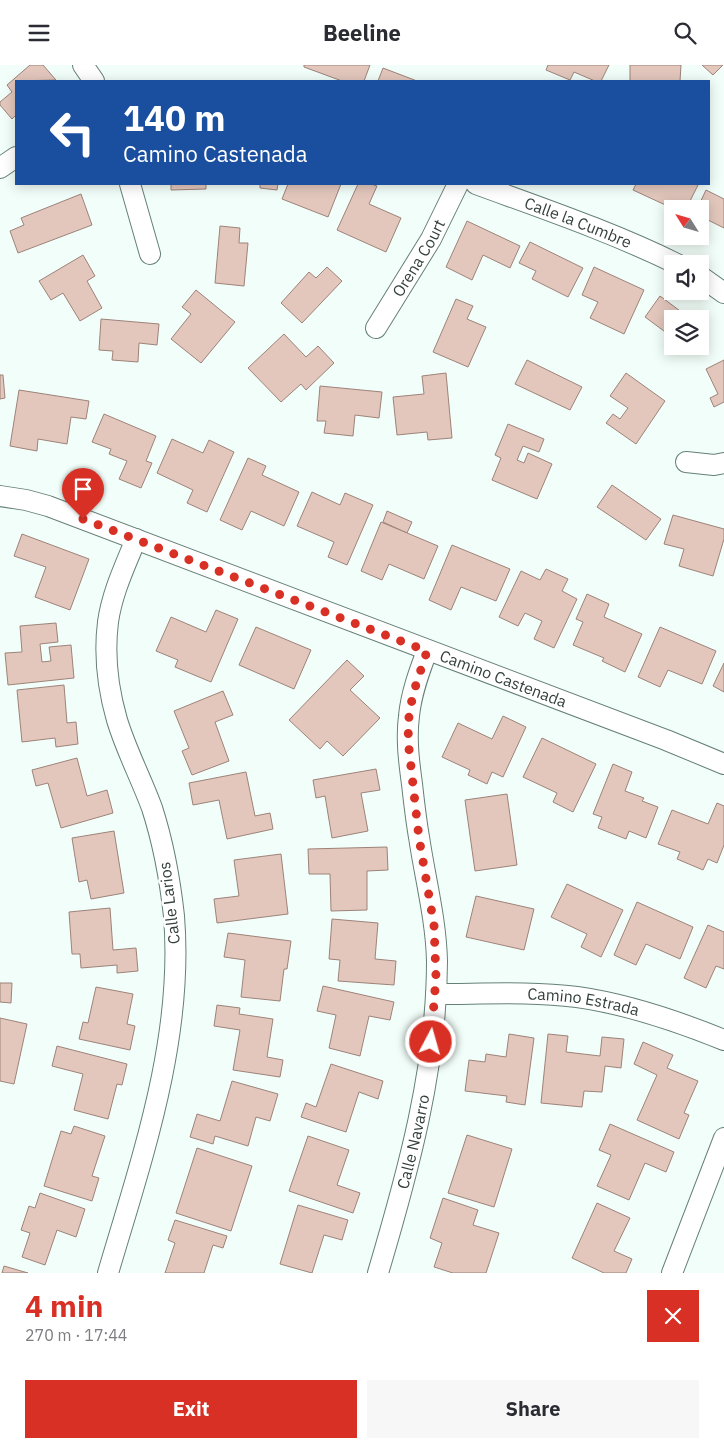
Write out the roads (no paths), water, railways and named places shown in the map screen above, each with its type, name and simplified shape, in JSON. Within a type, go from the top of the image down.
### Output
[{"type":"street","points":[[83,65],[93,80]]},
{"type":"street","points":[[0,168],[15,158]]},
{"type":"street","points":[[130,185],[150,254]]},
{"type":"street","name":"Orena Court","points":[[376,328],[431,239],[458,185]]},
{"type":"street","name":"Calle la Cumbre","points":[[479,185],[573,219],[664,258]]},
{"type":"street","points":[[709,282],[724,293]]},
{"type":"street","points":[[686,461],[714,465],[724,463]]},
{"type":"street","name":"Camino Castenada","points":[[0,496],[48,506],[666,740],[724,764]]},
{"type":"street","name":"Calle Larios","points":[[108,1273],[138,1172],[160,1086],[172,1020],[176,968],[174,916],[166,865],[152,809],[117,721],[108,672],[108,621],[114,597],[136,539]]},
{"type":"street","name":"Calle Navarro","points":[[378,1273],[403,1189],[421,1106],[436,994],[437,960],[434,925],[419,838],[408,740],[409,716],[413,694],[427,651]]},
{"type":"street","name":"Camino Estrada","points":[[436,994],[539,994],[577,997],[656,1015],[724,1040]]},
{"type":"street","points":[[672,1273],[724,1138]]}]
